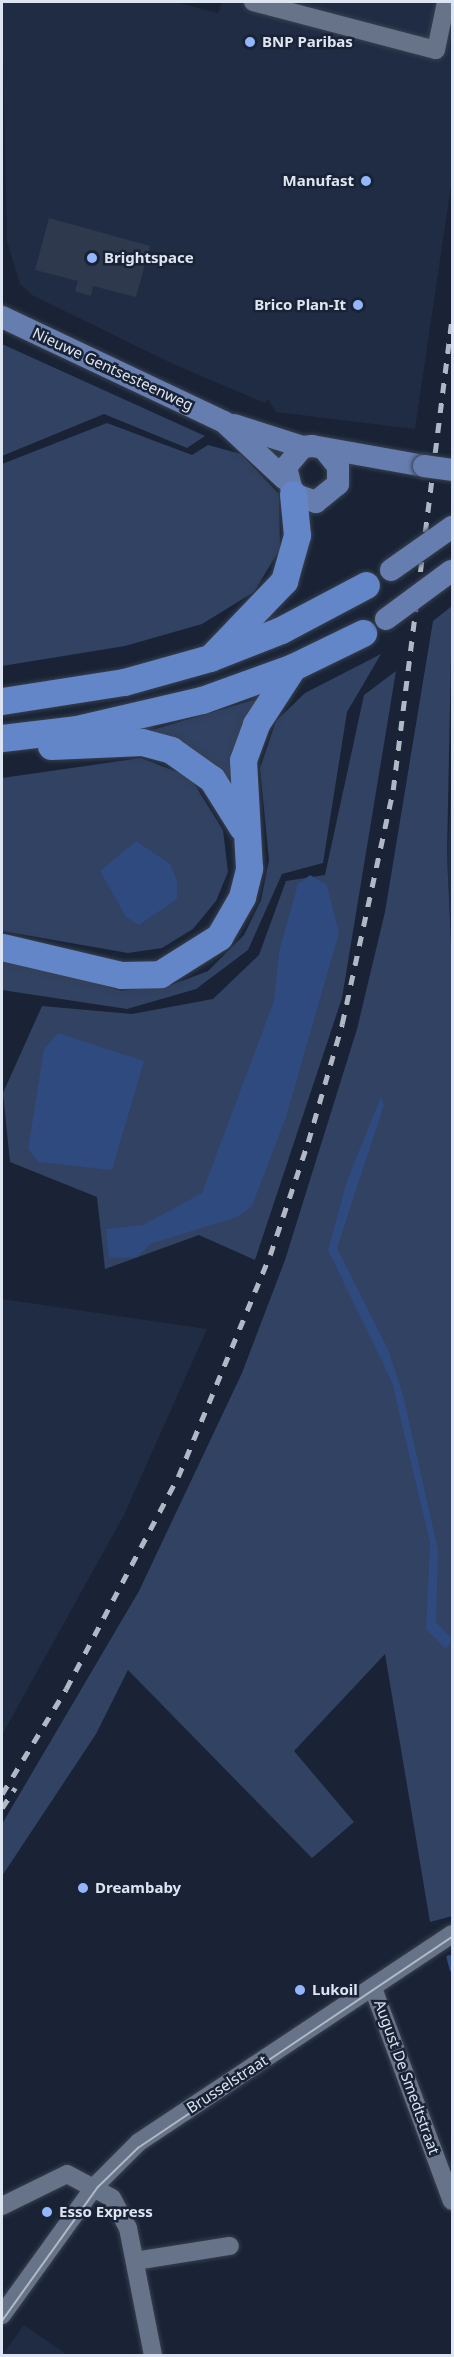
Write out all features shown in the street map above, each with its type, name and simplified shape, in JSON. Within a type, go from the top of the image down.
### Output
[{"type":"highway","points":[[210,658],[284,581],[297,535],[289,486]]},
{"type":"highway","points":[[2,701],[124,682],[210,658],[281,630],[366,585]]},
{"type":"highway","points":[[2,738],[152,714],[293,667],[363,633]]},
{"type":"highway","points":[[2,947],[121,975],[160,974],[200,953],[231,919],[249,868],[243,760],[256,724],[293,667]]},
{"type":"highway","points":[[2,738],[64,748],[142,742],[171,750],[212,779],[246,835]]},
{"type":"main road","name":"Nieuwe Gentsesteenweg","points":[[2,316],[224,422],[313,448],[453,470]]},
{"type":"main road","name":"Nieuwe Gentsesteenweg","points":[[224,422],[289,486]]},
{"type":"main road","points":[[313,448],[338,466],[333,492],[316,502],[289,486],[286,467],[313,448]]},
{"type":"main road","points":[[366,585],[453,527]]},
{"type":"main road","points":[[363,633],[386,619],[452,570]]},
{"type":"street","points":[[254,2],[436,50],[446,2]]},
{"type":"street","name":"Brusselstraat","points":[[2,2315],[95,2186],[140,2142],[453,1934]]},
{"type":"street","name":"August De Smedtstraat","points":[[373,1988],[453,2201]]},
{"type":"street","points":[[2,2206],[67,2174],[95,2186],[123,2211],[153,2355]]},
{"type":"street","points":[[135,2262],[230,2246]]},
{"type":"shaded area","points":[[2,2],[175,2],[218,13],[222,2],[452,2],[452,179],[415,429],[276,412],[268,399],[265,403],[173,364],[32,295],[20,284],[7,241]]},
{"type":"shaded area","points":[[2,344],[205,436],[187,448],[104,414],[2,456]]},
{"type":"shaded area","points":[[107,423],[192,455],[208,445],[241,454],[279,494],[280,549],[254,592],[202,624],[125,646],[2,666],[2,464]]},
{"type":"shaded area","points":[[452,606],[447,855],[452,967],[452,1916],[430,1922],[385,1654],[294,1751],[354,1822],[312,1858],[128,1670],[96,1734],[2,1876],[2,1824],[139,1591],[242,1373],[285,1260],[357,1029],[385,912],[433,621]]},
{"type":"shaded area","points":[[381,654],[347,712],[323,863],[282,874],[248,950],[196,989],[127,1009],[2,990],[2,960],[64,972],[121,991],[171,985],[208,971],[244,935],[261,900],[269,860],[260,768],[276,721],[305,693]]},
{"type":"shaded area","points":[[396,671],[342,998],[255,1260],[199,1235],[105,1269],[97,1197],[10,1162],[3,1093],[42,1006],[132,1014],[213,999],[259,955],[286,881],[325,875],[364,695]]},
{"type":"shaded area","points":[[270,695],[236,792],[149,731]]},
{"type":"shaded area","points":[[141,758],[190,777],[223,830],[228,872],[216,901],[193,929],[162,948],[128,953],[2,931],[2,778]]},
{"type":"shaded area","points":[[452,781],[452,967],[447,855]]},
{"type":"shaded area","points":[[136,841],[170,864],[177,880],[177,899],[139,925],[126,917],[100,871]]},
{"type":"shaded area","points":[[310,875],[327,885],[339,933],[286,1117],[252,1206],[237,1217],[150,1244],[137,1257],[109,1258],[106,1229],[143,1225],[202,1193],[274,1001],[279,952],[298,884]]},
{"type":"shaded area","points":[[58,1033],[144,1061],[112,1170],[39,1162],[28,1149],[44,1049]]},
{"type":"shaded area","points":[[381,1097],[384,1105],[337,1248],[388,1349],[403,1395],[438,1550],[436,1622],[452,1639],[446,1649],[426,1629],[430,1543],[392,1382],[328,1250],[348,1178]]},
{"type":"shaded area","points":[[2,1299],[207,1329],[124,1515],[2,1735]]},
{"type":"shaded area","points":[[24,2325],[67,2355],[2,2355]]},
{"type":"building","name":"Brightspace","points":[[49,218],[150,246],[136,297],[93,286],[91,296],[75,291],[78,281],[35,270]]},
{"type":"waterway","points":[[449,1957],[452,1969]]},
{"type":"tram line","points":[[2,2321],[98,2187],[138,2148],[452,1937]]},
{"type":"railway","points":[[2,1794],[66,1689],[178,1477],[270,1255],[308,1142],[342,1024],[393,790],[452,319]]},
{"type":"railway","points":[[2,1808],[15,1788]]},
{"type":"place","name":"BNP Paribas","points":[[250,42]]},
{"type":"place","name":"Manufast","points":[[366,181]]},
{"type":"place","name":"Brightspace","points":[[92,258]]},
{"type":"place","name":"Brico Plan-It","points":[[358,305]]},
{"type":"place","name":"Dreambaby","points":[[83,1888]]},
{"type":"place","name":"Lukoil","points":[[300,1990]]},
{"type":"place","name":"Esso Express","points":[[47,2212]]}]
